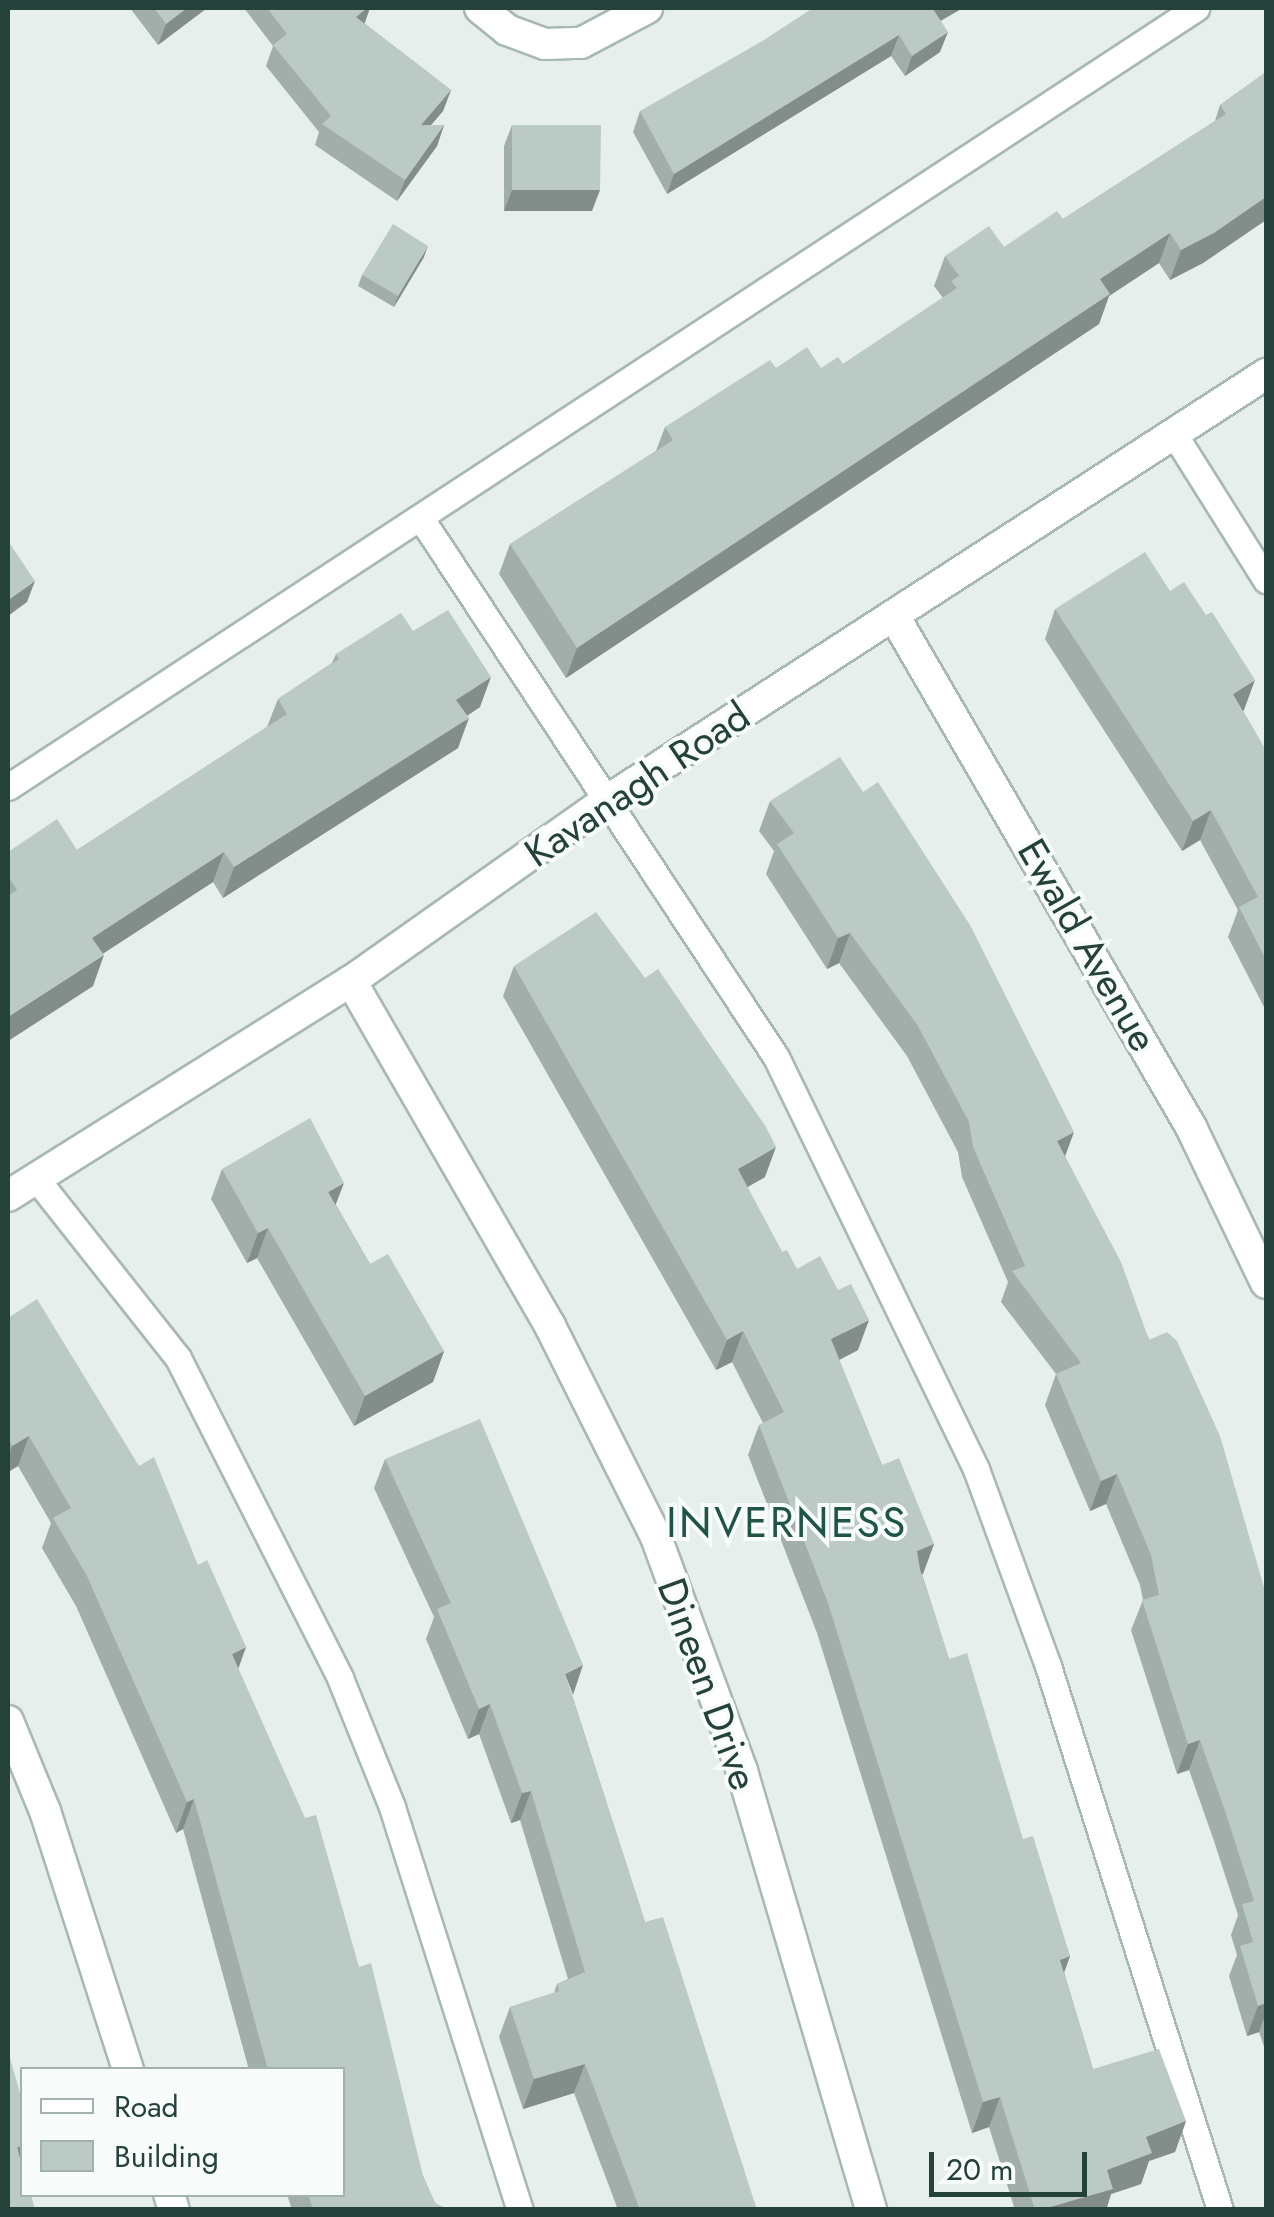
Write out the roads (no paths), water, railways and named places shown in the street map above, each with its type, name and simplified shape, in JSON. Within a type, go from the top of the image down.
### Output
[{"type":"street","points":[[480,8],[507,30],[545,44],[581,43],[646,8]]},
{"type":"street","name":"Kavanagh Road","points":[[8,1196],[351,982],[608,800],[1266,374]]},
{"type":"street","name":"Ewald Avenue","points":[[894,616],[1146,1046],[1266,1283]]},
{"type":"street","name":"Dineen Drive","points":[[351,982],[550,1326],[656,1537],[742,1771],[870,2210]]},
{"type":"street","points":[[8,1721],[45,1811],[127,2067]]},
{"type":"lane","points":[[8,787],[422,520],[1196,8]]},
{"type":"lane","points":[[1174,434],[1266,580]]},
{"type":"lane","points":[[422,520],[776,1057],[976,1469],[1048,1666],[1220,2210]]},
{"type":"lane","points":[[35,1177],[178,1358],[340,1678],[392,1806],[520,2210]]},
{"type":"district","name":"INVERNESS","points":[[787,1523]]}]
